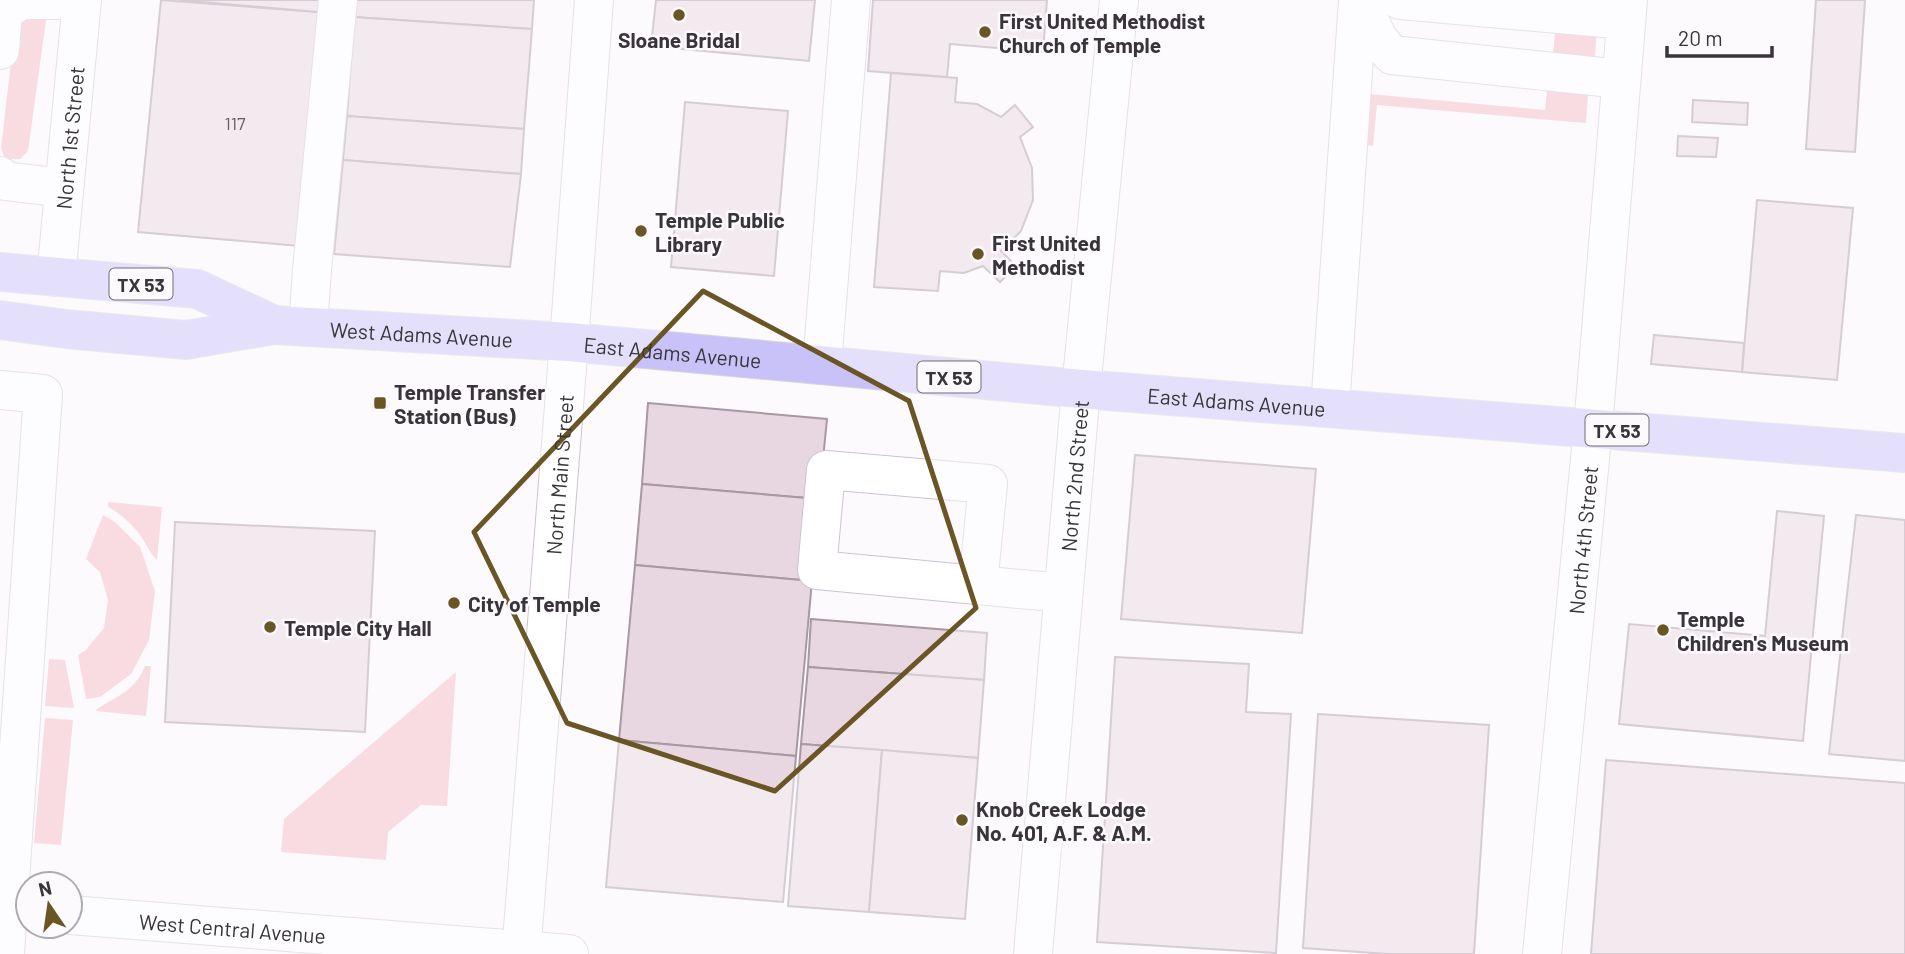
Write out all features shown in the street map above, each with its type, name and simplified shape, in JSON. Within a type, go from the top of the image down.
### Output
[{"type":"main road","name":"West Adams Avenue","points":[[0,272],[197,289],[291,326]]},
{"type":"main road","name":"West Adams Avenue","points":[[0,320],[186,340],[291,326],[569,342]]},
{"type":"main road","name":"East Adams Avenue","points":[[569,342],[1081,389],[1905,453]]},
{"type":"street","points":[[0,50],[3,12],[21,0],[82,0]]},
{"type":"street","name":"North 1st Street","points":[[56,277],[82,0]]},
{"type":"street","points":[[291,326],[312,270],[338,0]]},
{"type":"street","name":"North Main Street","points":[[521,952],[594,0]]},
{"type":"street","points":[[822,365],[851,0]]},
{"type":"street","name":"North 2nd Street","points":[[1033,954],[1081,389],[1119,0]]},
{"type":"street","points":[[1359,0],[1378,39],[1392,55],[1621,79]]},
{"type":"street","points":[[1330,408],[1359,0]]},
{"type":"street","points":[[1400,0],[1627,10]]},
{"type":"street","name":"North 4th Street","points":[[1542,954],[1593,428],[1627,10]]},
{"type":"street","points":[[0,176],[5,181],[64,188]]},
{"type":"street","points":[[0,390],[43,394],[12,911],[5,954]]},
{"type":"street","points":[[978,585],[988,484],[826,470],[817,570],[1063,593]]},
{"type":"street","name":"West Central Avenue","points":[[84,917],[262,942],[569,954]]},
{"type":"highlighted area","points":[[703,291],[909,401],[976,608],[775,791],[567,723],[474,532]]},
{"type":"shaded area","points":[[38,11],[46,20],[28,151],[20,159],[5,159],[1,148],[16,19]]},
{"type":"shaded area","points":[[1556,22],[1597,25],[1595,57],[1553,54]]},
{"type":"shaded area","points":[[1548,80],[1576,82],[1588,95],[1586,123],[1377,105],[1373,146],[1364,145],[1369,94],[1545,110]]},
{"type":"shaded area","points":[[108,502],[162,507],[157,560],[138,532],[108,507]]},
{"type":"shaded area","points":[[103,515],[115,522],[140,547],[155,591],[149,640],[131,674],[100,697],[86,699],[78,655],[86,650],[104,628],[108,600],[100,572],[86,559]]},
{"type":"shaded area","points":[[49,659],[65,660],[74,708],[45,706]]},
{"type":"shaded area","points":[[145,666],[151,666],[146,716],[95,711],[130,688]]},
{"type":"shaded area","points":[[456,672],[447,806],[421,805],[388,832],[386,860],[281,852],[284,819]]},
{"type":"shaded area","points":[[45,718],[73,720],[61,845],[34,843]]},
{"type":"building","points":[[161,0],[330,13],[310,247],[138,232]]},
{"type":"building","points":[[179,0],[331,0],[330,13]]},
{"type":"building","points":[[356,0],[534,0],[532,29],[354,17]]},
{"type":"building","points":[[656,0],[815,0],[809,61],[651,46]]},
{"type":"building","points":[[873,0],[1047,0],[1043,52],[950,44],[947,77],[868,71]]},
{"type":"building","points":[[1816,0],[1865,0],[1855,152],[1806,149]]},
{"type":"building","points":[[354,17],[532,29],[524,129],[347,116]]},
{"type":"building","points":[[891,73],[957,78],[955,102],[977,104],[1001,117],[1015,105],[1033,127],[1020,137],[1032,168],[1033,200],[1021,231],[1001,251],[1016,266],[1000,282],[983,266],[964,273],[940,271],[938,291],[874,287]]},
{"type":"building","points":[[1693,100],[1748,103],[1747,125],[1692,122]]},
{"type":"building","points":[[685,102],[788,111],[774,276],[671,267]]},
{"type":"building","points":[[347,116],[524,129],[521,174],[343,160]]},
{"type":"building","points":[[1678,136],[1718,138],[1716,157],[1677,156]]},
{"type":"building","points":[[343,160],[521,174],[510,267],[334,254]]},
{"type":"building","points":[[1757,200],[1853,208],[1837,380],[1742,372]]},
{"type":"building","points":[[1654,335],[1744,343],[1742,372],[1651,364]]},
{"type":"building","points":[[648,403],[827,419],[819,499],[642,484]]},
{"type":"building","points":[[1135,455],[1316,469],[1302,633],[1121,619]]},
{"type":"building","points":[[642,484],[819,499],[812,581],[635,565]]},
{"type":"building","name":"Temple Children's Museum","points":[[1777,511],[1824,516],[1803,741],[1619,724],[1629,624],[1765,636]]},
{"type":"building","points":[[1856,515],[1905,520],[1905,761],[1829,754]]},
{"type":"building","name":"Temple City Hall","points":[[175,522],[375,531],[365,732],[165,722]]},
{"type":"building","points":[[635,565],[812,581],[796,756],[619,740]]},
{"type":"building","points":[[811,619],[987,633],[984,680],[808,667]]},
{"type":"building","points":[[1115,657],[1249,664],[1246,712],[1291,714],[1276,953],[1097,942]]},
{"type":"building","points":[[808,667],[984,680],[978,758],[801,744]]},
{"type":"building","points":[[1318,714],[1489,725],[1474,954],[1388,954],[1303,948]]},
{"type":"building","points":[[619,740],[796,756],[783,902],[606,887]]},
{"type":"building","points":[[801,744],[882,750],[869,912],[788,906]]},
{"type":"building","points":[[882,750],[978,758],[965,919],[869,912]]},
{"type":"building","points":[[1606,760],[1905,783],[1905,954],[1591,954]]},
{"type":"place","name":"Sloane Bridal","points":[[679,15]]},
{"type":"place","name":"First United Methodist Church of Temple","points":[[985,32]]},
{"type":"place","name":"Temple Public Library","points":[[641,231]]},
{"type":"place","name":"First United Methodist","points":[[978,254]]},
{"type":"place","name":"Temple Transfer Station (Bus)","points":[[380,403]]},
{"type":"place","name":"City of Temple","points":[[454,603]]},
{"type":"place","name":"Temple City Hall","points":[[270,627]]},
{"type":"place","name":"Temple Children's Museum","points":[[1663,630]]},
{"type":"place","name":"Knob Creek Lodge No. 401, A.F. & A.M.","points":[[962,820]]}]
